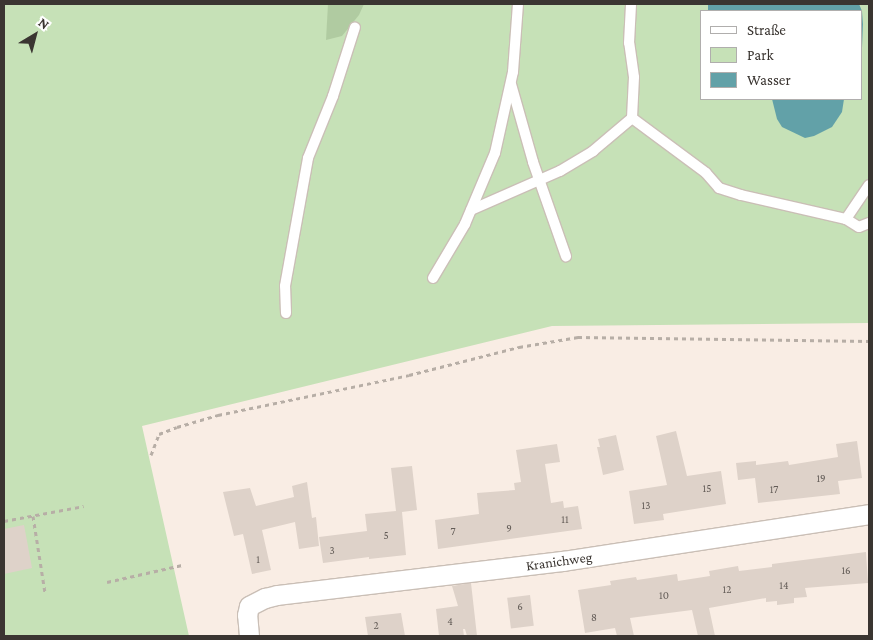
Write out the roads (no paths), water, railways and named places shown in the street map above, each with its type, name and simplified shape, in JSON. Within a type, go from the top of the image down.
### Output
[{"type":"street","name":"Kranichweg","points":[[249,636],[247,615],[249,606],[265,598],[277,595],[563,561],[869,514]]},
{"type":"lane","points":[[433,278],[471,210],[495,153],[511,83],[518,4]]},
{"type":"lane","points":[[471,210],[560,172],[593,151],[632,118],[634,77],[628,43],[631,4]]},
{"type":"lane","points":[[286,313],[285,286],[308,158],[333,96],[355,27]]},
{"type":"lane","points":[[511,83],[540,180],[566,256]]},
{"type":"lane","points":[[632,118],[706,173],[719,188],[741,195],[846,219],[858,227],[869,223]]},
{"type":"lane","points":[[846,219],[869,185]]},
{"type":"water","points":[[708,4],[859,4],[862,10],[708,10]]},
{"type":"water","points":[[772,100],[844,100],[842,112],[832,127],[814,136],[805,138],[782,127],[777,119]]}]
